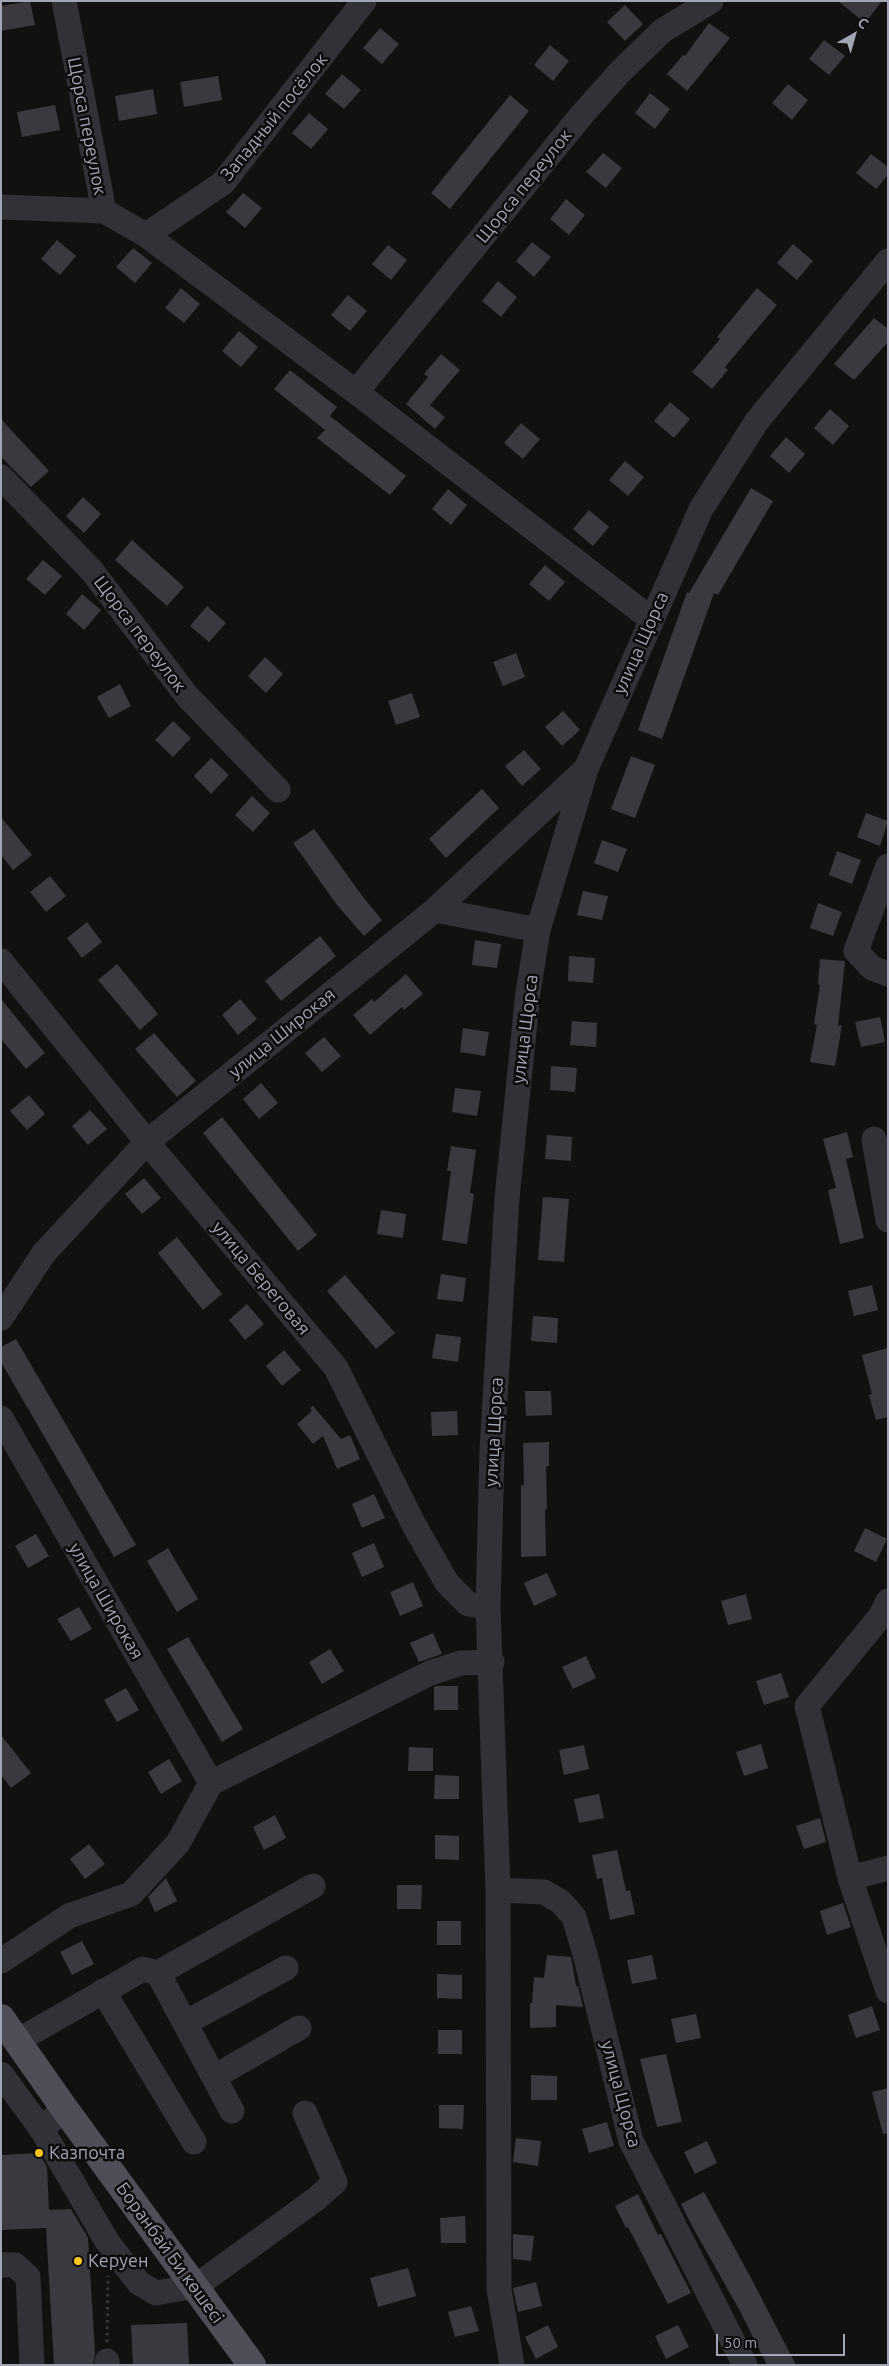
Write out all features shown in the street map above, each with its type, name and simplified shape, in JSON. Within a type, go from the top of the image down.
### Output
[{"type":"main road","name":"Боранбай Би көшесі","points":[[1,2018],[64,2108],[252,2365]]},
{"type":"street","name":"Щорса переулок","points":[[64,1],[104,211],[146,235],[356,392],[651,619]]},
{"type":"street","name":"Западный посёлок","points":[[146,235],[223,183],[364,1]]},
{"type":"street","name":"Щорса переулок","points":[[356,392],[580,117],[619,73],[662,31],[712,1]]},
{"type":"street","points":[[1,207],[104,211]]},
{"type":"street","name":"улица Щорса","points":[[512,2365],[499,2289],[498,1890],[492,1662],[488,1607],[492,1450],[507,1198],[528,992],[538,930],[586,769],[701,509],[757,421],[888,261]]},
{"type":"street","name":"Щорса переулок","points":[[1,477],[92,571],[187,696],[278,790]]},
{"type":"street","name":"улица Широкая","points":[[1,1318],[44,1253],[147,1142],[435,910],[586,769]]},
{"type":"street","points":[[888,866],[856,952],[872,968],[888,974]]},
{"type":"street","points":[[435,910],[538,930]]},
{"type":"street","name":"улица Береговая","points":[[1,961],[147,1142],[336,1368],[414,1524],[447,1584],[468,1604],[488,1607]]},
{"type":"street","points":[[874,1139],[887,1215]]},
{"type":"street","name":"улица Широкая","points":[[1,1418],[211,1784]]},
{"type":"street","points":[[888,1601],[880,1616],[807,1706],[850,1878],[888,1991]]},
{"type":"street","points":[[1,1961],[69,1916],[131,1894],[178,1843],[211,1784],[430,1673],[461,1664],[492,1662]]},
{"type":"street","points":[[850,1878],[888,1868]]},
{"type":"street","points":[[158,1974],[313,1886]]},
{"type":"street","name":"улица Щорса","points":[[498,1890],[544,1892],[560,1902],[574,1917],[585,1954],[630,2141],[735,2362]]},
{"type":"street","points":[[185,2023],[286,1968]]},
{"type":"street","points":[[17,2041],[143,1969],[158,1974],[232,2110]]},
{"type":"street","points":[[103,1992],[194,2142]]},
{"type":"street","points":[[214,2077],[299,2028]]},
{"type":"street","points":[[1,2074],[42,2130],[108,2243],[139,2283],[156,2293],[196,2286],[316,2199],[335,2182],[305,2113]]},
{"type":"street","points":[[42,2130],[64,2108]]},
{"type":"street","points":[[1,2266],[15,2265],[28,2277],[32,2365]]},
{"type":"path","points":[[107,2363],[108,2243]]},
{"type":"building","points":[[30,1],[35,25],[1,31],[1,6]]},
{"type":"building","points":[[838,1],[882,1],[865,23]]},
{"type":"building","points":[[625,5],[643,24],[625,41],[607,22]]},
{"type":"building","points":[[709,23],[730,38],[687,91],[667,74],[683,55],[685,56]]},
{"type":"building","points":[[380,28],[399,44],[382,64],[363,48]]},
{"type":"building","points":[[824,40],[845,56],[829,75],[809,59]]},
{"type":"building","points":[[550,45],[569,61],[553,81],[534,65]]},
{"type":"building","points":[[342,74],[361,90],[344,109],[325,94]]},
{"type":"building","points":[[218,76],[222,100],[184,107],[180,82]]},
{"type":"building","points":[[788,84],[808,100],[792,120],[772,103]]},
{"type":"building","points":[[153,89],[157,114],[119,121],[115,96]]},
{"type":"building","points":[[650,93],[670,109],[655,129],[635,113]]},
{"type":"building","points":[[510,95],[529,111],[450,209],[431,193]]},
{"type":"building","points":[[55,105],[60,130],[22,137],[17,112]]},
{"type":"building","points":[[309,113],[328,129],[311,149],[292,133]]},
{"type":"building","points":[[603,153],[622,168],[606,188],[586,172]]},
{"type":"building","points":[[871,154],[888,167],[888,175],[876,189],[856,173]]},
{"type":"building","points":[[243,193],[262,208],[245,228],[226,212]]},
{"type":"building","points":[[566,199],[585,215],[569,235],[550,219]]},
{"type":"building","points":[[57,240],[76,256],[60,275],[41,259]]},
{"type":"building","points":[[532,242],[551,257],[534,277],[516,261]]},
{"type":"building","points":[[793,244],[813,261],[797,280],[777,263]]},
{"type":"building","points":[[388,245],[407,260],[391,280],[372,264]]},
{"type":"building","points":[[133,248],[152,263],[135,283],[116,267]]},
{"type":"building","points":[[498,281],[517,297],[501,317],[482,301]]},
{"type":"building","points":[[181,288],[200,304],[184,323],[165,308]]},
{"type":"building","points":[[757,288],[777,305],[725,367],[728,370],[712,389],[692,372],[720,339],[717,337]]},
{"type":"building","points":[[348,295],[367,311],[350,331],[331,315]]},
{"type":"building","points":[[874,318],[888,329],[888,342],[854,380],[834,364]]},
{"type":"building","points":[[239,331],[258,347],[241,367],[222,351]]},
{"type":"building","points":[[441,354],[460,370],[430,405],[445,417],[435,429],[406,404],[428,377],[424,374]]},
{"type":"building","points":[[290,370],[337,407],[330,416],[406,476],[390,495],[317,438],[325,430],[274,389]]},
{"type":"building","points":[[670,402],[690,419],[674,438],[654,421]]},
{"type":"building","points":[[830,409],[849,426],[833,445],[814,428]]},
{"type":"building","points":[[1,419],[49,471],[31,487],[1,457]]},
{"type":"building","points":[[521,423],[540,439],[523,459],[504,443]]},
{"type":"building","points":[[786,437],[805,454],[789,473],[770,456]]},
{"type":"building","points":[[625,461],[644,477],[628,496],[609,480]]},
{"type":"building","points":[[751,488],[773,501],[718,595],[714,593],[662,739],[638,730],[687,592],[689,593]]},
{"type":"building","points":[[448,489],[467,505],[451,525],[432,509]]},
{"type":"building","points":[[83,497],[101,514],[84,533],[66,516]]},
{"type":"building","points":[[589,510],[609,527],[593,546],[573,529]]},
{"type":"building","points":[[132,540],[184,587],[167,606],[115,560]]},
{"type":"building","points":[[43,560],[62,576],[45,595],[26,579]]},
{"type":"building","points":[[545,565],[565,582],[549,601],[529,584]]},
{"type":"building","points":[[82,594],[101,610],[84,630],[66,614]]},
{"type":"building","points":[[207,606],[226,623],[209,642],[190,626]]},
{"type":"building","points":[[516,653],[525,677],[503,686],[493,662]]},
{"type":"building","points":[[265,657],[283,674],[266,693],[248,676]]},
{"type":"building","points":[[120,684],[131,706],[109,718],[97,697]]},
{"type":"building","points":[[412,693],[420,717],[396,725],[388,701]]},
{"type":"building","points":[[563,711],[580,730],[562,746],[545,727]]},
{"type":"building","points":[[173,721],[191,738],[173,757],[155,740]]},
{"type":"building","points":[[524,750],[541,769],[522,786],[505,766]]},
{"type":"building","points":[[631,756],[655,765],[635,818],[611,809]]},
{"type":"building","points":[[211,758],[229,775],[211,794],[194,776]]},
{"type":"building","points":[[482,789],[499,808],[446,858],[429,839]]},
{"type":"building","points":[[252,796],[270,813],[253,832],[235,815]]},
{"type":"building","points":[[866,813],[888,821],[880,846],[857,837]]},
{"type":"building","points":[[1,817],[32,855],[13,870],[1,855]]},
{"type":"building","points":[[314,829],[382,920],[364,936],[337,905],[293,843]]},
{"type":"building","points":[[602,840],[627,849],[618,872],[594,863]]},
{"type":"building","points":[[837,851],[861,860],[852,884],[829,875]]},
{"type":"building","points":[[50,876],[66,896],[46,912],[30,892]]},
{"type":"building","points":[[583,891],[608,896],[602,920],[577,915]]},
{"type":"building","points":[[818,903],[842,912],[833,936],[810,928]]},
{"type":"building","points":[[87,922],[102,942],[82,958],[67,938]]},
{"type":"building","points":[[320,936],[336,956],[281,1001],[265,981]]},
{"type":"building","points":[[475,940],[501,944],[497,968],[472,965]]},
{"type":"building","points":[[569,956],[595,958],[593,983],[568,981]]},
{"type":"building","points":[[820,959],[845,961],[838,1026],[842,1025],[835,1066],[810,1062],[817,1025],[814,1024],[820,985],[818,984]]},
{"type":"building","points":[[117,964],[158,1014],[140,1030],[98,980]]},
{"type":"building","points":[[406,974],[423,994],[404,1010],[402,1007],[370,1035],[353,1015],[372,999],[374,1002]]},
{"type":"building","points":[[1,999],[45,1053],[26,1069],[1,1039]]},
{"type":"building","points":[[240,999],[257,1019],[238,1035],[222,1015]]},
{"type":"building","points":[[880,1017],[885,1042],[861,1047],[855,1022]]},
{"type":"building","points":[[572,1021],[597,1023],[596,1047],[570,1045]]},
{"type":"building","points":[[463,1028],[489,1032],[485,1056],[460,1052]]},
{"type":"building","points":[[154,1033],[196,1081],[177,1097],[135,1049]]},
{"type":"building","points":[[324,1037],[341,1056],[322,1072],[305,1053]]},
{"type":"building","points":[[551,1066],[577,1068],[575,1092],[550,1090]]},
{"type":"building","points":[[261,1083],[278,1103],[259,1119],[243,1099]]},
{"type":"building","points":[[455,1088],[481,1091],[477,1116],[452,1112]]},
{"type":"building","points":[[29,1095],[45,1114],[27,1130],[10,1111]]},
{"type":"building","points":[[90,1110],[107,1129],[88,1145],[72,1126]]},
{"type":"building","points":[[222,1117],[317,1235],[298,1251],[203,1133]]},
{"type":"building","points":[[847,1132],[853,1157],[846,1159],[864,1238],[840,1244],[828,1190],[836,1188],[823,1139]]},
{"type":"building","points":[[547,1135],[572,1137],[571,1161],[545,1159]]},
{"type":"building","points":[[451,1146],[476,1150],[470,1193],[474,1194],[467,1244],[442,1240],[451,1171],[447,1171]]},
{"type":"building","points":[[144,1178],[161,1198],[142,1214],[125,1194]]},
{"type":"building","points":[[543,1197],[569,1199],[564,1262],[538,1260]]},
{"type":"building","points":[[381,1210],[406,1214],[403,1238],[377,1234]]},
{"type":"building","points":[[177,1237],[222,1294],[203,1310],[158,1253]]},
{"type":"building","points":[[441,1274],[466,1278],[463,1302],[437,1299]]},
{"type":"building","points":[[345,1275],[395,1333],[376,1349],[327,1291]]},
{"type":"building","points":[[872,1285],[878,1310],[854,1316],[848,1291]]},
{"type":"building","points":[[247,1304],[264,1324],[245,1340],[229,1320]]},
{"type":"building","points":[[533,1316],[558,1318],[557,1343],[531,1341]]},
{"type":"building","points":[[436,1334],[461,1337],[458,1362],[432,1358]]},
{"type":"building","points":[[16,1339],[136,1545],[114,1557],[1,1362],[1,1347]]},
{"type":"building","points":[[888,1348],[888,1417],[876,1420],[869,1395],[872,1394],[862,1355]]},
{"type":"building","points":[[284,1350],[301,1370],[282,1386],[266,1366]]},
{"type":"building","points":[[525,1391],[551,1391],[552,1415],[526,1416]]},
{"type":"building","points":[[313,1406],[341,1439],[350,1435],[360,1459],[337,1469],[323,1436],[313,1444],[297,1424],[312,1411],[310,1408]]},
{"type":"building","points":[[457,1411],[458,1435],[432,1436],[431,1412]]},
{"type":"building","points":[[549,1442],[549,1466],[546,1467],[546,1556],[521,1557],[521,1485],[524,1485],[523,1443]]},
{"type":"building","points":[[374,1494],[385,1518],[362,1528],[352,1504]]},
{"type":"building","points":[[865,1528],[887,1539],[876,1562],[854,1551]]},
{"type":"building","points":[[36,1534],[49,1556],[28,1568],[15,1546]]},
{"type":"building","points":[[374,1543],[384,1567],[362,1577],[352,1553]]},
{"type":"building","points":[[168,1548],[198,1599],[177,1612],[147,1561]]},
{"type":"building","points":[[547,1573],[557,1595],[534,1606],[524,1583]]},
{"type":"building","points":[[413,1582],[423,1606],[400,1616],[390,1592]]},
{"type":"building","points":[[746,1594],[752,1619],[728,1625],[721,1601]]},
{"type":"building","points":[[79,1607],[92,1629],[71,1641],[57,1619]]},
{"type":"building","points":[[433,1633],[442,1654],[419,1662],[410,1643]]},
{"type":"building","points":[[188,1637],[243,1729],[222,1742],[167,1649]]},
{"type":"building","points":[[330,1649],[344,1671],[322,1684],[309,1662]]},
{"type":"building","points":[[586,1656],[596,1678],[573,1689],[562,1667]]},
{"type":"building","points":[[781,1673],[789,1697],[764,1705],[756,1681]]},
{"type":"building","points":[[458,1686],[458,1710],[434,1710],[434,1687]]},
{"type":"building","points":[[126,1688],[139,1710],[117,1722],[104,1700]]},
{"type":"building","points":[[1,1735],[31,1773],[11,1788],[1,1775]]},
{"type":"building","points":[[761,1744],[768,1768],[744,1776],[736,1752]]},
{"type":"building","points":[[584,1745],[589,1769],[564,1775],[559,1750]]},
{"type":"building","points":[[409,1747],[433,1748],[433,1771],[408,1771]]},
{"type":"building","points":[[169,1759],[182,1781],[161,1794],[148,1772]]},
{"type":"building","points":[[435,1775],[459,1776],[459,1799],[434,1799]]},
{"type":"building","points":[[599,1794],[604,1818],[579,1823],[574,1799]]},
{"type":"building","points":[[275,1815],[286,1838],[264,1850],[253,1827]]},
{"type":"building","points":[[820,1818],[826,1842],[804,1849],[796,1826]]},
{"type":"building","points":[[435,1835],[459,1836],[459,1860],[435,1859]]},
{"type":"building","points":[[89,1844],[105,1864],[85,1879],[70,1859]]},
{"type":"building","points":[[617,1850],[626,1891],[630,1890],[635,1914],[610,1920],[602,1878],[597,1879],[592,1855]]},
{"type":"building","points":[[166,1878],[177,1901],[155,1912],[148,1897]]},
{"type":"building","points":[[397,1885],[422,1885],[421,1909],[397,1909]]},
{"type":"building","points":[[843,1903],[851,1927],[827,1935],[820,1911]]},
{"type":"building","points":[[437,1921],[461,1921],[461,1945],[437,1945]]},
{"type":"building","points":[[82,1941],[94,1964],[72,1975],[60,1952]]},
{"type":"building","points":[[547,1955],[571,1957],[576,1986],[578,1986],[583,2007],[556,2005],[556,2027],[530,2028],[530,2003],[532,2003],[534,1977],[544,1978]]},
{"type":"building","points":[[652,1955],[657,1979],[632,1984],[627,1960]]},
{"type":"building","points":[[437,1974],[462,1975],[462,1999],[437,1998]]},
{"type":"building","points":[[872,2006],[880,2030],[856,2038],[848,2015]]},
{"type":"building","points":[[696,2014],[701,2038],[676,2043],[671,2019]]},
{"type":"building","points":[[438,2030],[462,2030],[462,2054],[438,2054]]},
{"type":"building","points":[[666,2054],[682,2122],[657,2127],[640,2059]]},
{"type":"building","points":[[531,2075],[557,2076],[557,2100],[531,2100]]},
{"type":"building","points":[[888,2088],[888,2133],[883,2134],[872,2092]]},
{"type":"building","points":[[439,2105],[464,2105],[463,2129],[439,2128]]},
{"type":"building","points":[[607,2122],[614,2146],[589,2153],[582,2129]]},
{"type":"building","points":[[516,2138],[541,2141],[538,2166],[513,2162]]},
{"type":"building","points":[[707,2141],[717,2163],[695,2174],[684,2152]]},
{"type":"building","points":[[39,2153],[47,2167],[49,2210],[71,2209],[88,2238],[95,2353],[93,2365],[54,2365],[46,2228],[1,2230],[1,2155]]},
{"type":"building","points":[[704,2192],[796,2365],[767,2365],[740,2311],[692,2226],[681,2204]]},
{"type":"building","points":[[638,2194],[658,2235],[661,2234],[691,2293],[668,2304],[615,2206]]},
{"type":"building","points":[[465,2216],[466,2243],[441,2243],[440,2218]]},
{"type":"building","points":[[513,2234],[534,2236],[531,2261],[513,2259]]},
{"type":"building","points":[[408,2268],[416,2296],[378,2307],[370,2278]]},
{"type":"building","points":[[536,2282],[542,2306],[518,2312],[513,2288]]},
{"type":"building","points":[[471,2306],[479,2331],[455,2337],[448,2312]]},
{"type":"building","points":[[187,2323],[189,2365],[133,2365],[131,2325]]},
{"type":"building","points":[[548,2325],[558,2347],[536,2359],[525,2337]]},
{"type":"building","points":[[678,2325],[689,2347],[666,2359],[655,2336]]},
{"type":"place","name":"Казпочта","points":[[39,2153]]},
{"type":"place","name":"Керуен","points":[[78,2261]]}]
